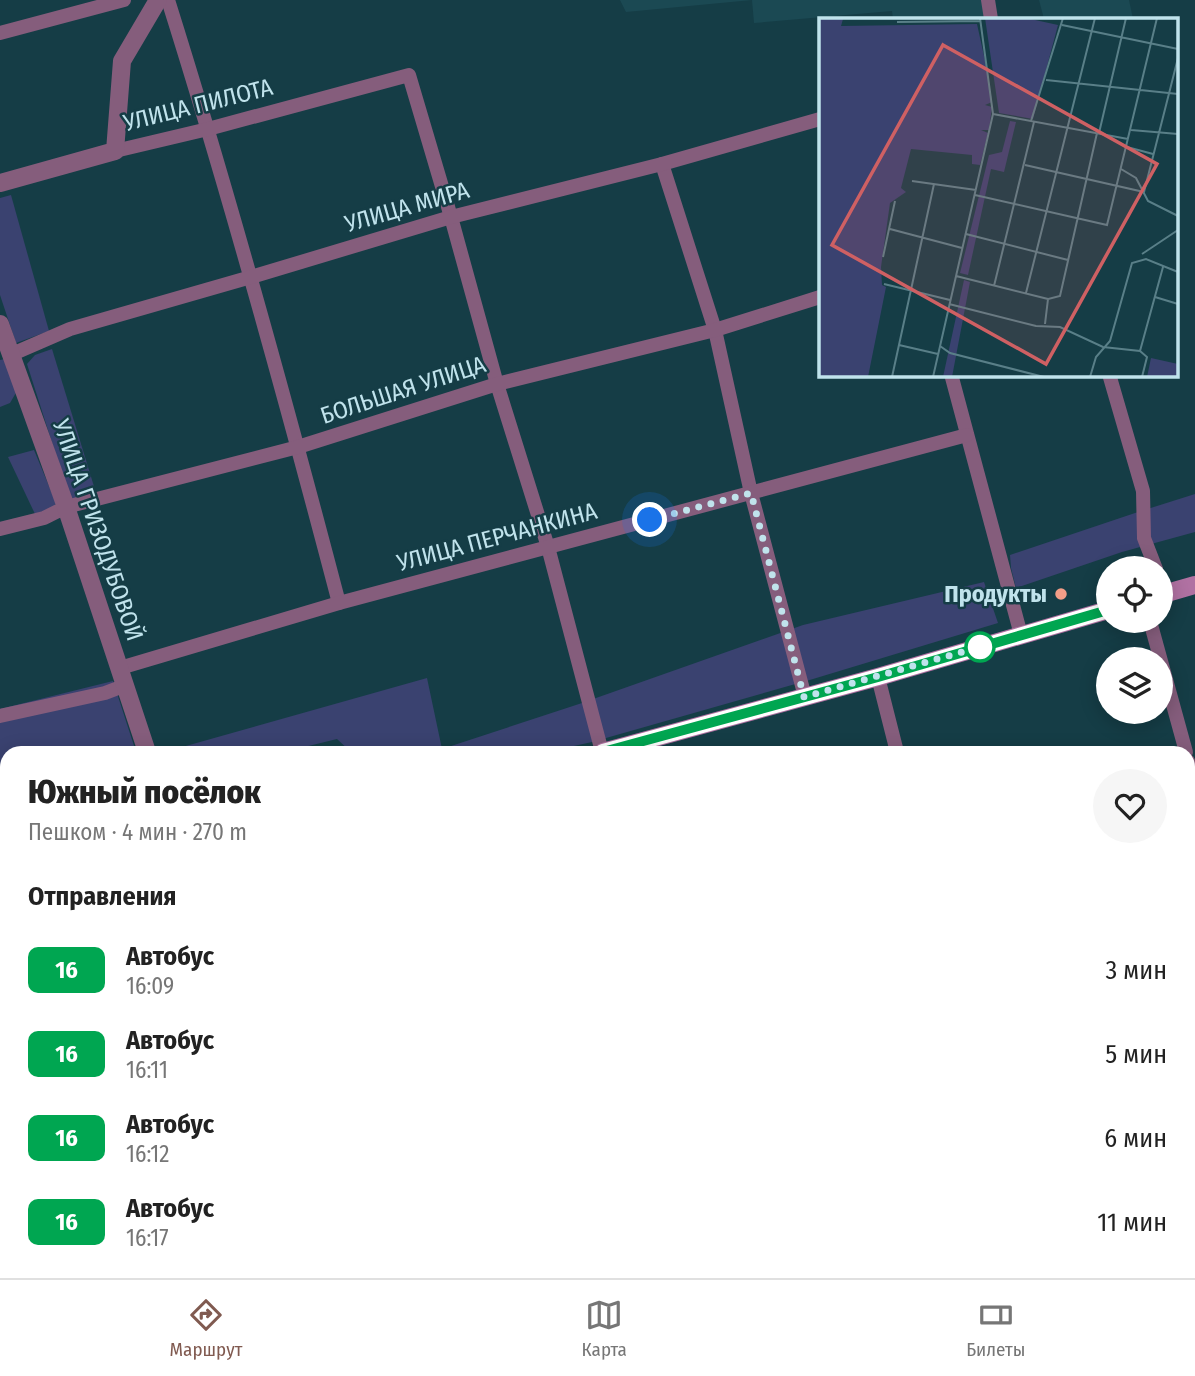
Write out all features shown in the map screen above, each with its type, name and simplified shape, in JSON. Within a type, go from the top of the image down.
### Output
[{"type":"main road","points":[[1173,588],[1195,585]]},
{"type":"main road","points":[[625,746],[878,677],[1096,613]]},
{"type":"street","points":[[0,33],[124,0]]},
{"type":"street","points":[[115,151],[122,61],[158,0]]},
{"type":"street","points":[[168,0],[251,277],[339,603]]},
{"type":"street","points":[[988,0],[991,18]]},
{"type":"street","name":"УЛИЦА ПИЛОТА","points":[[0,182],[409,75],[451,217]]},
{"type":"street","name":"УЛИЦА МИРА","points":[[6,349],[451,217],[662,164],[819,120]]},
{"type":"street","points":[[662,164],[715,330],[751,493],[804,697]]},
{"type":"street","points":[[451,217],[497,384],[548,547],[601,746]]},
{"type":"street","name":"БОЛЬШАЯ УЛИЦА","points":[[0,529],[44,518],[66,507],[298,447],[497,384],[715,330],[819,298]]},
{"type":"street","name":"УЛИЦА ГРИЗОДУБОВОЙ","points":[[0,324],[6,349],[66,507],[145,746]]},
{"type":"street","points":[[952,376],[1021,635]]},
{"type":"street","points":[[1110,376],[1143,491],[1143,538],[1151,556]]},
{"type":"street","name":"УЛИЦА ПЕРЧАНКИНА","points":[[0,716],[105,693],[123,677],[339,603],[968,435]]},
{"type":"street","points":[[1153,633],[1184,746]]},
{"type":"street","points":[[878,677],[895,746]]},
{"type":"shaded area","points":[[620,0],[752,0],[626,12]]},
{"type":"shaded area","points":[[752,0],[988,0],[991,18],[893,18],[892,11],[754,23]]},
{"type":"shaded area","points":[[1039,0],[1129,0],[1133,18],[1044,18]]},
{"type":"shaded area","points":[[11,195],[49,331],[16,343],[0,295],[0,198]]},
{"type":"shaded area","points":[[52,349],[96,493],[75,501],[69,496],[27,364],[35,355]]},
{"type":"shaded area","points":[[5,359],[17,391],[10,403],[0,407],[0,360]]},
{"type":"shaded area","points":[[34,450],[56,503],[53,508],[35,514],[8,457]]},
{"type":"shaded area","points":[[1195,494],[1195,532],[1110,556],[1096,556],[1096,561],[1016,588],[1010,555]]},
{"type":"shaded area","points":[[984,582],[998,623],[592,742],[574,746],[451,746],[579,704],[803,625]]},
{"type":"shaded area","points":[[427,678],[441,746],[345,746],[337,739],[308,746],[186,746]]},
{"type":"shaded area","points":[[113,681],[134,746],[0,746],[0,709]]},
{"type":"bus line","name":"16","points":[[625,746],[878,677],[1096,613]]},
{"type":"place","name":"Продукты","points":[[1061,594]]},
{"type":"route","points":[[650,520],[751,493],[804,697],[983,646],[980,647]]}]
